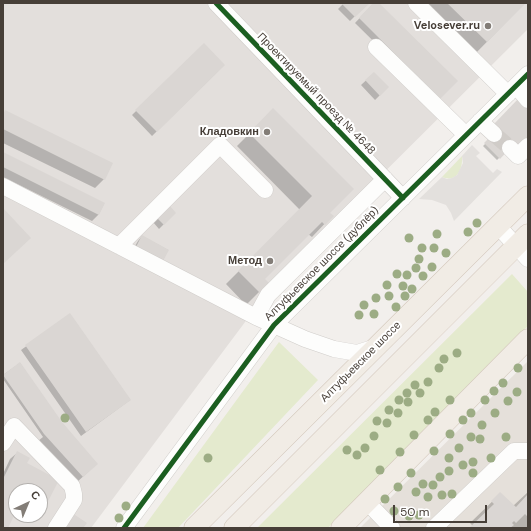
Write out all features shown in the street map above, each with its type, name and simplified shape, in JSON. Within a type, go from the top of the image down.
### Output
[{"type":"main road","name":"Алтуфьевское шоссе","points":[[194,528],[528,196]]},
{"type":"main road","points":[[234,528],[524,246]]},
{"type":"main road","points":[[341,528],[528,339]]},
{"type":"street","name":"Проектируемый проезд № 4648","points":[[216,3],[403,198]]},
{"type":"street","points":[[416,3],[512,90],[528,100]]},
{"type":"street","points":[[376,47],[466,135]]},
{"type":"street","name":"Алтуфьевское шоссе (дублёр)","points":[[124,528],[274,325],[528,74]]},
{"type":"street","points":[[480,121],[494,134]]},
{"type":"street","points":[[119,246],[220,145],[265,190]]},
{"type":"street","points":[[510,148],[518,156],[528,146]]},
{"type":"street","points":[[256,317],[268,295],[385,179]]},
{"type":"street","points":[[3,186],[256,317],[305,339],[334,349],[357,352],[376,346]]},
{"type":"street","points":[[498,226],[524,246]]},
{"type":"street","points":[[3,443],[14,426],[72,486],[74,500],[56,528]]},
{"type":"street","points":[[434,528],[514,452],[528,451]]},
{"type":"street","points":[[367,502],[392,528]]},
{"type":"shaded area","points":[[3,3],[528,3],[528,29],[278,278],[91,528],[3,528]]},
{"type":"shaded area","points":[[472,145],[480,153],[476,156],[493,173],[497,169],[502,172],[454,221],[446,205],[432,200],[419,199],[442,177],[447,179],[457,175],[463,163],[462,156]]},
{"type":"shaded area","points":[[528,361],[528,528],[360,528]]},
{"type":"green space","points":[[462,156],[458,174],[452,178],[442,177]]},
{"type":"green space","points":[[512,274],[528,292],[528,326],[328,528],[257,528]]},
{"type":"green space","points":[[279,342],[318,380],[178,528],[143,528]]},
{"type":"building","points":[[370,3],[355,17],[342,4]]},
{"type":"building","points":[[373,3],[379,3],[458,81],[440,99],[359,18]]},
{"type":"building","points":[[447,3],[526,3],[487,42]]},
{"type":"building","points":[[204,43],[225,65],[157,132],[135,110]]},
{"type":"building","points":[[374,72],[389,87],[380,96],[365,80]]},
{"type":"building","points":[[518,99],[528,108],[528,139],[519,148],[514,144],[500,159],[484,143],[499,128],[494,124]]},
{"type":"building","points":[[273,108],[354,189],[330,213],[334,216],[325,225],[322,222],[265,279],[269,283],[260,293],[238,271],[312,196],[249,133]]},
{"type":"building","points":[[5,110],[113,163],[105,180],[3,129],[3,115]]},
{"type":"building","points":[[3,152],[105,203],[99,215],[3,167]]},
{"type":"building","points":[[169,205],[176,213],[164,225],[156,217]]},
{"type":"building","points":[[3,208],[31,238],[3,264]]},
{"type":"building","points":[[142,235],[169,250],[163,261],[136,247]]},
{"type":"building","points":[[70,313],[131,400],[86,432],[25,345]]},
{"type":"building","points":[[20,362],[62,422],[98,464],[83,477],[44,434],[3,375]]},
{"type":"building","points":[[17,451],[30,458],[27,463],[59,480],[48,501],[48,483],[8,483],[8,523],[10,523],[8,528],[3,528],[3,479]]},
{"type":"building","points":[[500,492],[516,507],[528,494],[528,517],[525,514],[516,523],[514,521],[512,523],[514,525],[510,528],[469,528],[494,504],[491,501]]},
{"type":"building","points":[[72,513],[87,523],[83,528],[62,528]]},
{"type":"tunnel","points":[[494,134],[510,148]]},
{"type":"cycle path","points":[[216,3],[403,198]]},
{"type":"cycle path","points":[[124,528],[274,325],[528,74]]},
{"type":"place","name":"Velosever.ru","points":[[488,26]]},
{"type":"place","name":"Кладовкин","points":[[267,132]]},
{"type":"place","name":"Метод","points":[[270,261]]}]
